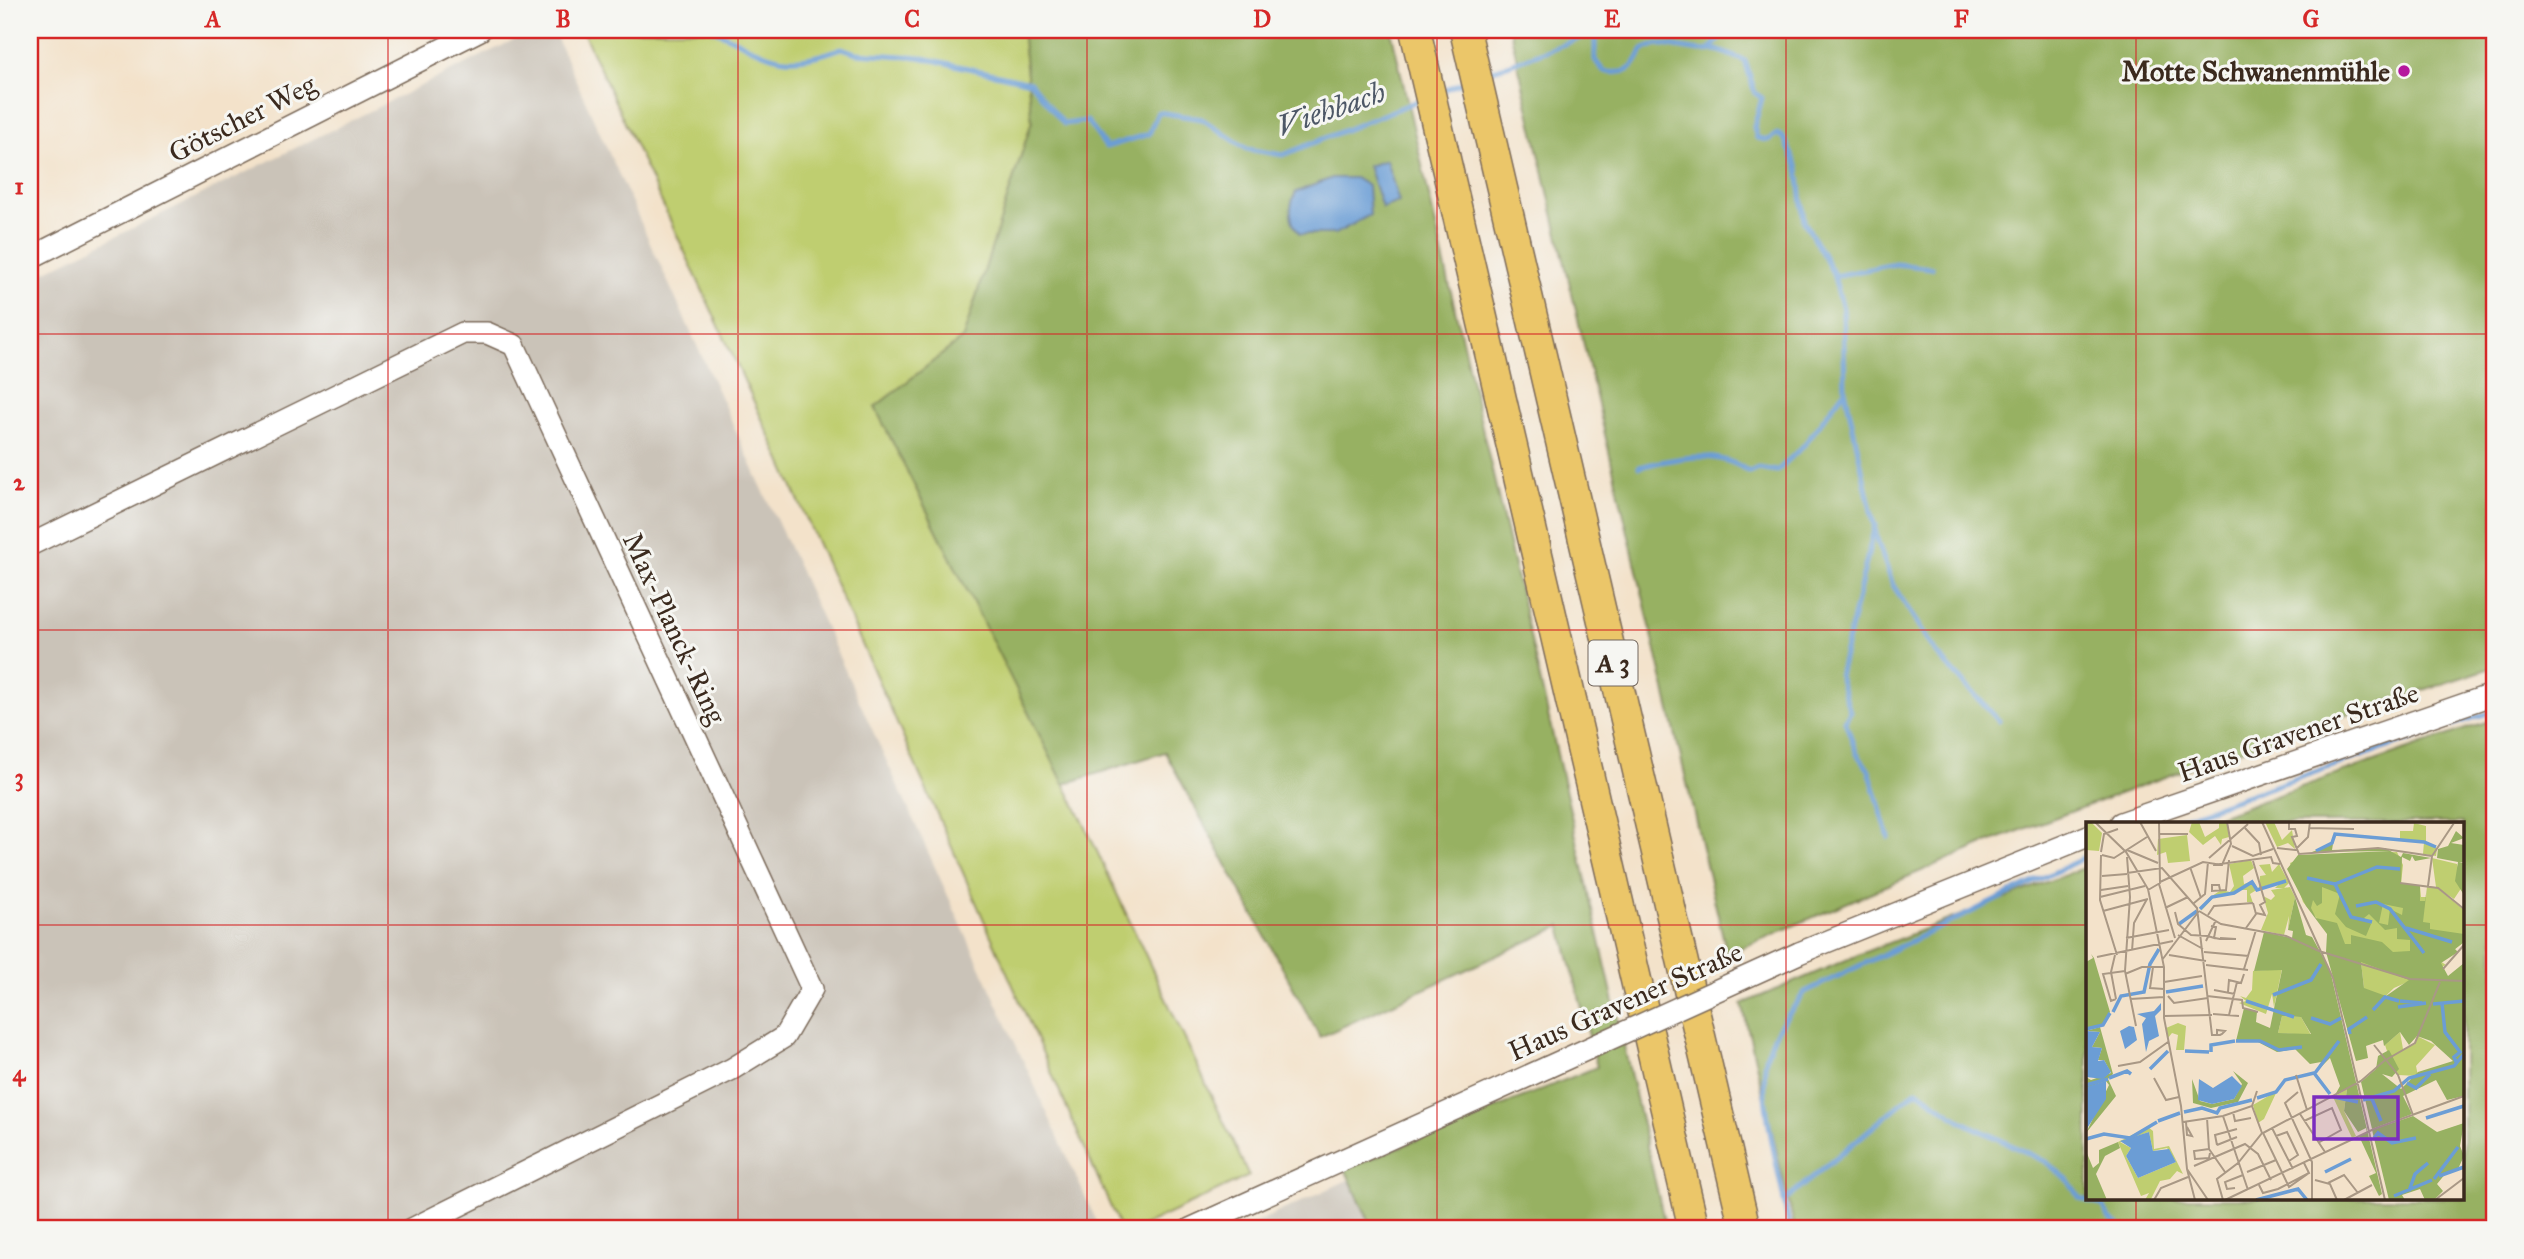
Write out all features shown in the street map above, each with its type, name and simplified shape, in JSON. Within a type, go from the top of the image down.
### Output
[{"type":"highway","name":"A 3","points":[[1415,30],[1694,1229]]},
{"type":"highway","name":"A 3","points":[[1465,30],[1745,1229]]},
{"type":"street","name":"Götscher Weg","points":[[30,258],[480,30]]},
{"type":"street","name":"Max-Planck-Ring","points":[[30,545],[463,333],[487,333],[514,345],[812,989],[784,1037],[732,1069],[412,1229]]},
{"type":"street","name":"Haus Gravener Straße","points":[[2124,822],[2494,694]]},
{"type":"street","name":"Haus Gravener Straße","points":[[1190,1229],[1799,953],[2086,837]]},
{"type":"shaded area","points":[[534,30],[553,30],[1100,1229],[30,1229],[30,279]]},
{"type":"shaded area","points":[[1350,1179],[1375,1229],[1242,1229]]},
{"type":"green space","points":[[582,30],[1022,30],[1032,121],[963,338],[875,407],[1080,815],[1249,1176],[1137,1229],[1120,1228],[774,445]]},
{"type":"green space","points":[[1022,30],[1391,30],[1666,1229],[1373,1229],[1345,1169],[1597,1067],[1561,926],[1320,1037],[1165,752],[1064,784],[875,407],[963,338],[1032,121]]},
{"type":"green space","points":[[1510,30],[2494,30],[2494,667],[2227,754],[1989,842],[1727,954]]},
{"type":"green space","points":[[2494,719],[2494,1229],[1795,1229],[1742,1004],[1865,952],[2086,867],[2086,1200],[2464,1200],[2464,822],[2202,822]]},
{"type":"water","points":[[1386,160],[1399,202],[1382,208],[1368,166]]},
{"type":"water","points":[[1332,178],[1355,178],[1368,186],[1370,215],[1335,234],[1300,234],[1291,214],[1296,192]]},
{"type":"waterway","name":"Viehbach","points":[[713,30],[775,57],[803,59],[842,48],[856,53],[919,57],[1030,82],[1064,124],[1087,121],[1106,147],[1149,134],[1158,112],[1202,119],[1247,149],[1283,155],[1422,99]]},
{"type":"waterway","name":"Viehbach","points":[[1483,74],[1602,30]]},
{"type":"waterway","points":[[1709,50],[1728,30]]},
{"type":"waterway","points":[[1595,33],[1595,60],[1604,72],[1628,70],[1642,50],[1657,44],[1700,51],[1717,50],[1745,61],[1755,93],[1762,98],[1754,127],[1757,138],[1768,140],[1777,134],[1784,138],[1798,168],[1804,221],[1833,273],[1843,309],[1845,390],[1878,543],[1893,585],[1936,653],[1999,721]]},
{"type":"waterway","name":"Viehbach","points":[[1438,92],[1468,80]]},
{"type":"waterway","points":[[1834,276],[1895,264],[1932,268]]},
{"type":"waterway","points":[[1639,467],[1682,458],[1710,457],[1749,472],[1758,468],[1777,471],[1804,445],[1845,390]]},
{"type":"waterway","points":[[1875,525],[1839,676],[1850,712],[1845,721],[1857,754],[1869,770],[1889,838]]},
{"type":"waterway","points":[[2169,822],[2494,711]]},
{"type":"waterway","points":[[1784,1201],[1766,1104],[1765,1066],[1774,1035],[1805,992],[2086,857]]},
{"type":"waterway","points":[[1790,1229],[1784,1201],[1917,1090],[1961,1121],[2046,1162],[2067,1179],[2080,1198],[2103,1206],[2109,1218],[2123,1229]]},
{"type":"place","name":"Motte Schwanenmühle","points":[[2404,71]]}]
